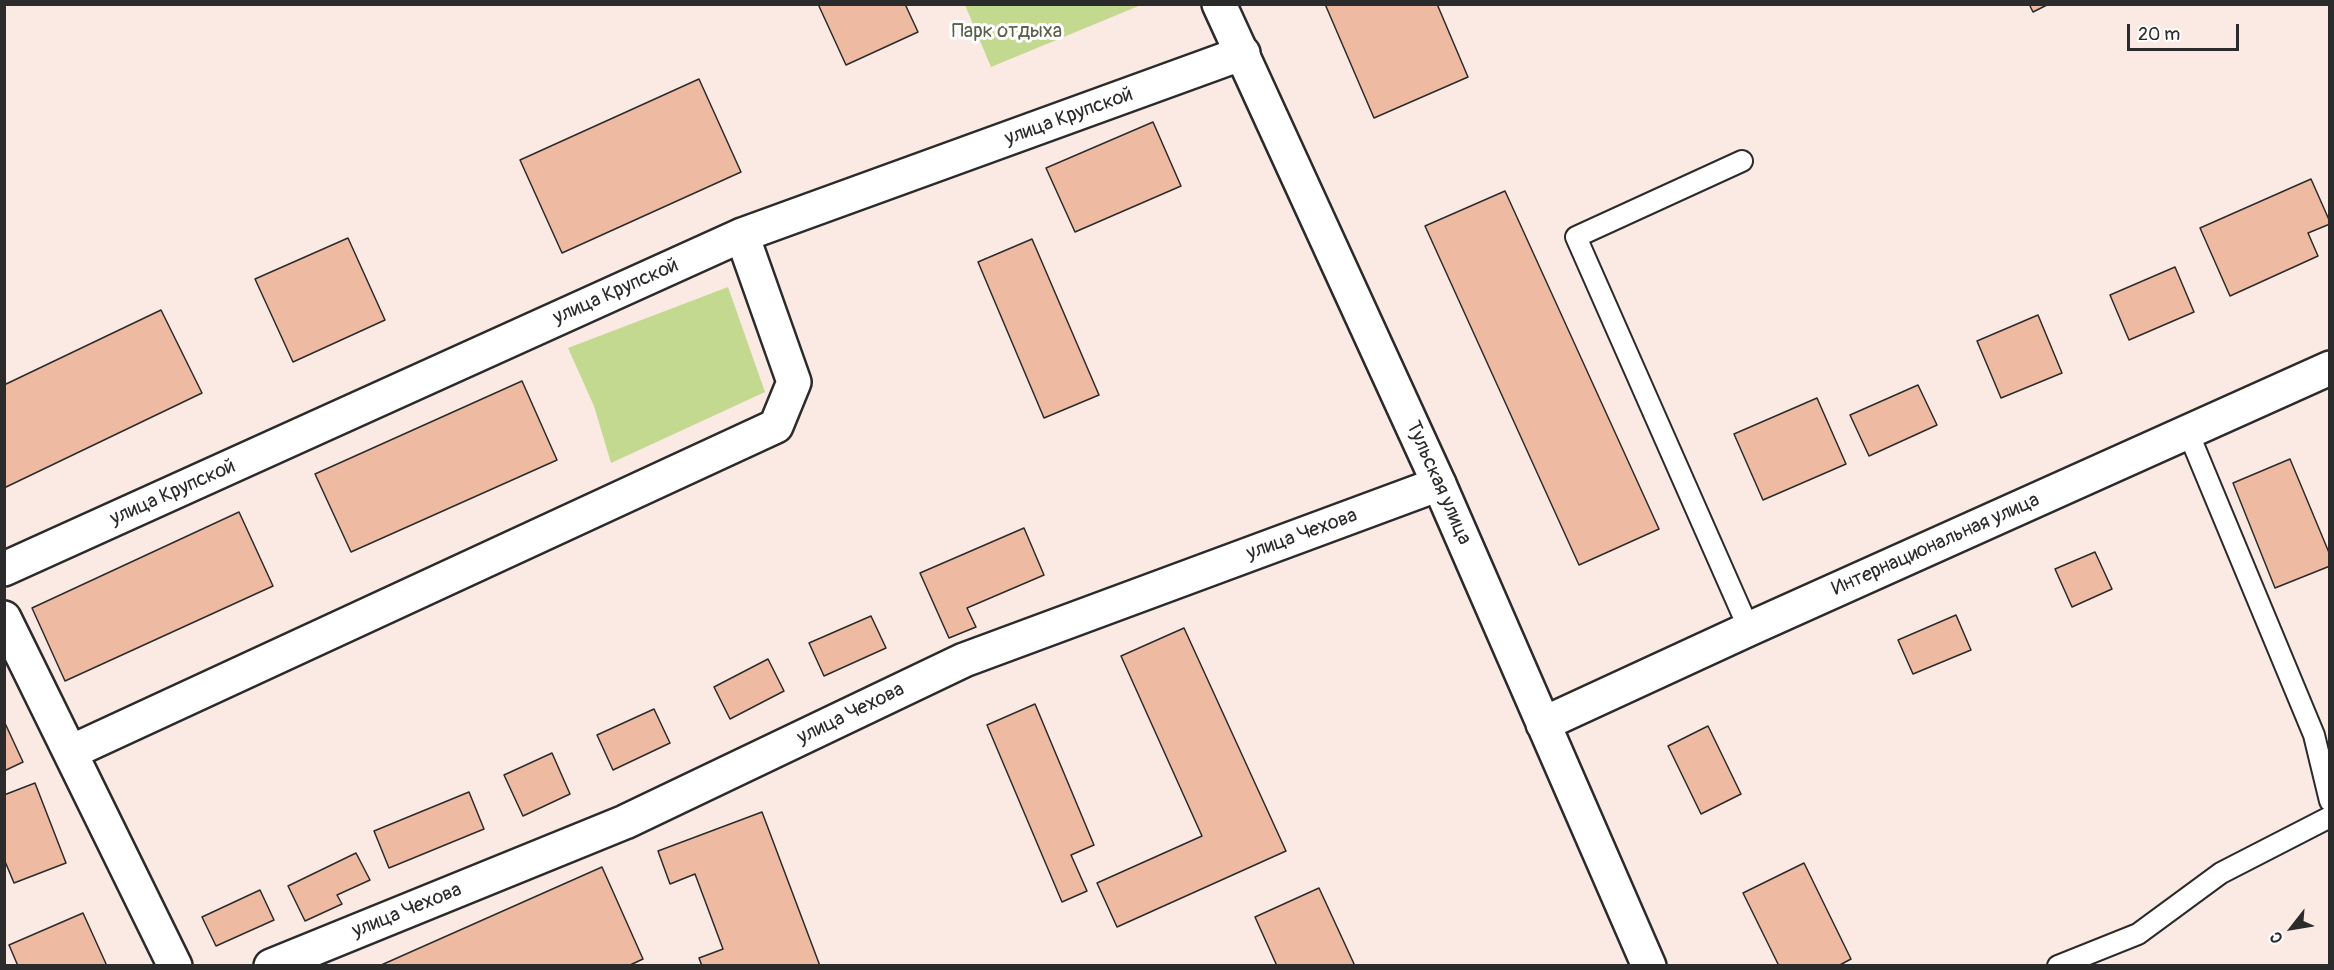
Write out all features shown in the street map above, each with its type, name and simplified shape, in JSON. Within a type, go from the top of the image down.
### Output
[{"type":"street","name":"Тульская улица","points":[[1219,4],[1439,484],[1649,966]]},
{"type":"street","name":"улица Крупской","points":[[4,569],[742,236],[1243,53]]},
{"type":"street","points":[[70,752],[776,426],[794,382],[742,236]]},
{"type":"street","name":"Интернациональная улица","points":[[1543,724],[2330,368]]},
{"type":"street","name":"улица Чехова","points":[[271,966],[625,822],[963,660],[1439,484]]},
{"type":"street","points":[[9,636],[70,752],[175,966]]},
{"type":"lane","points":[[1742,161],[1576,237],[1749,629]]},
{"type":"lane","points":[[2188,432],[2314,735],[2330,801]]},
{"type":"lane","points":[[2058,966],[2138,934],[2221,873],[2330,817]]},
{"type":"green space","name":"Парк отдыха","points":[[965,5],[1141,5],[991,67]]},
{"type":"green space","points":[[728,287],[765,392],[611,463],[594,406],[568,348]]},
{"type":"building","points":[[818,4],[905,4],[918,32],[846,65]]},
{"type":"building","points":[[1325,4],[1437,4],[1468,77],[1374,118]]},
{"type":"building","points":[[2029,4],[2049,4],[2033,12]]},
{"type":"building","points":[[699,79],[741,172],[562,253],[520,160]]},
{"type":"building","points":[[1153,122],[1181,186],[1075,232],[1046,168]]},
{"type":"building","points":[[2311,179],[2330,222],[2308,233],[2318,256],[2230,296],[2200,228]]},
{"type":"building","points":[[1505,191],[1659,529],[1579,565],[1425,226]]},
{"type":"building","points":[[348,238],[385,320],[293,362],[255,279]]},
{"type":"building","points":[[1032,239],[1099,395],[1044,418],[978,262]]},
{"type":"building","points":[[2175,267],[2194,312],[2129,340],[2110,295]]},
{"type":"building","points":[[161,310],[202,393],[4,488],[4,385]]},
{"type":"building","points":[[2038,315],[2062,373],[2001,398],[1977,341]]},
{"type":"building","points":[[522,381],[557,460],[351,552],[315,474]]},
{"type":"building","points":[[1918,385],[1937,425],[1869,456],[1850,415]]},
{"type":"building","points":[[1817,398],[1846,464],[1763,500],[1734,434]]},
{"type":"building","points":[[2290,459],[2330,555],[2330,566],[2275,588],[2233,483]]},
{"type":"building","points":[[239,512],[273,586],[65,681],[32,608]]},
{"type":"building","points":[[1024,528],[1044,575],[967,608],[976,627],[949,638],[920,573]]},
{"type":"building","points":[[2095,552],[2112,589],[2072,607],[2055,569]]},
{"type":"building","points":[[1956,615],[1971,650],[1913,674],[1898,640]]},
{"type":"building","points":[[871,616],[886,648],[824,676],[809,643]]},
{"type":"building","points":[[1184,628],[1286,851],[1117,927],[1097,883],[1202,836],[1121,656]]},
{"type":"building","points":[[768,659],[784,691],[730,719],[714,687]]},
{"type":"building","points":[[1035,704],[1094,845],[1071,855],[1087,891],[1062,902],[987,725]]},
{"type":"building","points":[[654,709],[670,743],[613,770],[597,735]]},
{"type":"building","points":[[4,721],[23,762],[4,771]]},
{"type":"building","points":[[1708,726],[1741,794],[1701,814],[1668,746]]},
{"type":"building","points":[[552,753],[570,794],[523,816],[504,775]]},
{"type":"building","points":[[35,783],[66,863],[14,883],[4,859],[4,795]]},
{"type":"building","points":[[469,792],[484,829],[389,868],[374,831]]},
{"type":"building","points":[[762,812],[820,966],[702,966],[699,958],[723,949],[695,874],[670,884],[658,851]]},
{"type":"building","points":[[356,853],[370,880],[337,895],[342,904],[305,921],[288,886]]},
{"type":"building","points":[[1804,863],[1851,959],[1838,966],[1779,966],[1743,893]]},
{"type":"building","points":[[602,867],[643,959],[628,966],[379,966]]},
{"type":"building","points":[[1319,888],[1355,966],[1277,966],[1255,917]]},
{"type":"building","points":[[260,890],[274,920],[216,946],[202,917]]},
{"type":"building","points":[[83,913],[107,966],[18,966],[9,945]]}]
